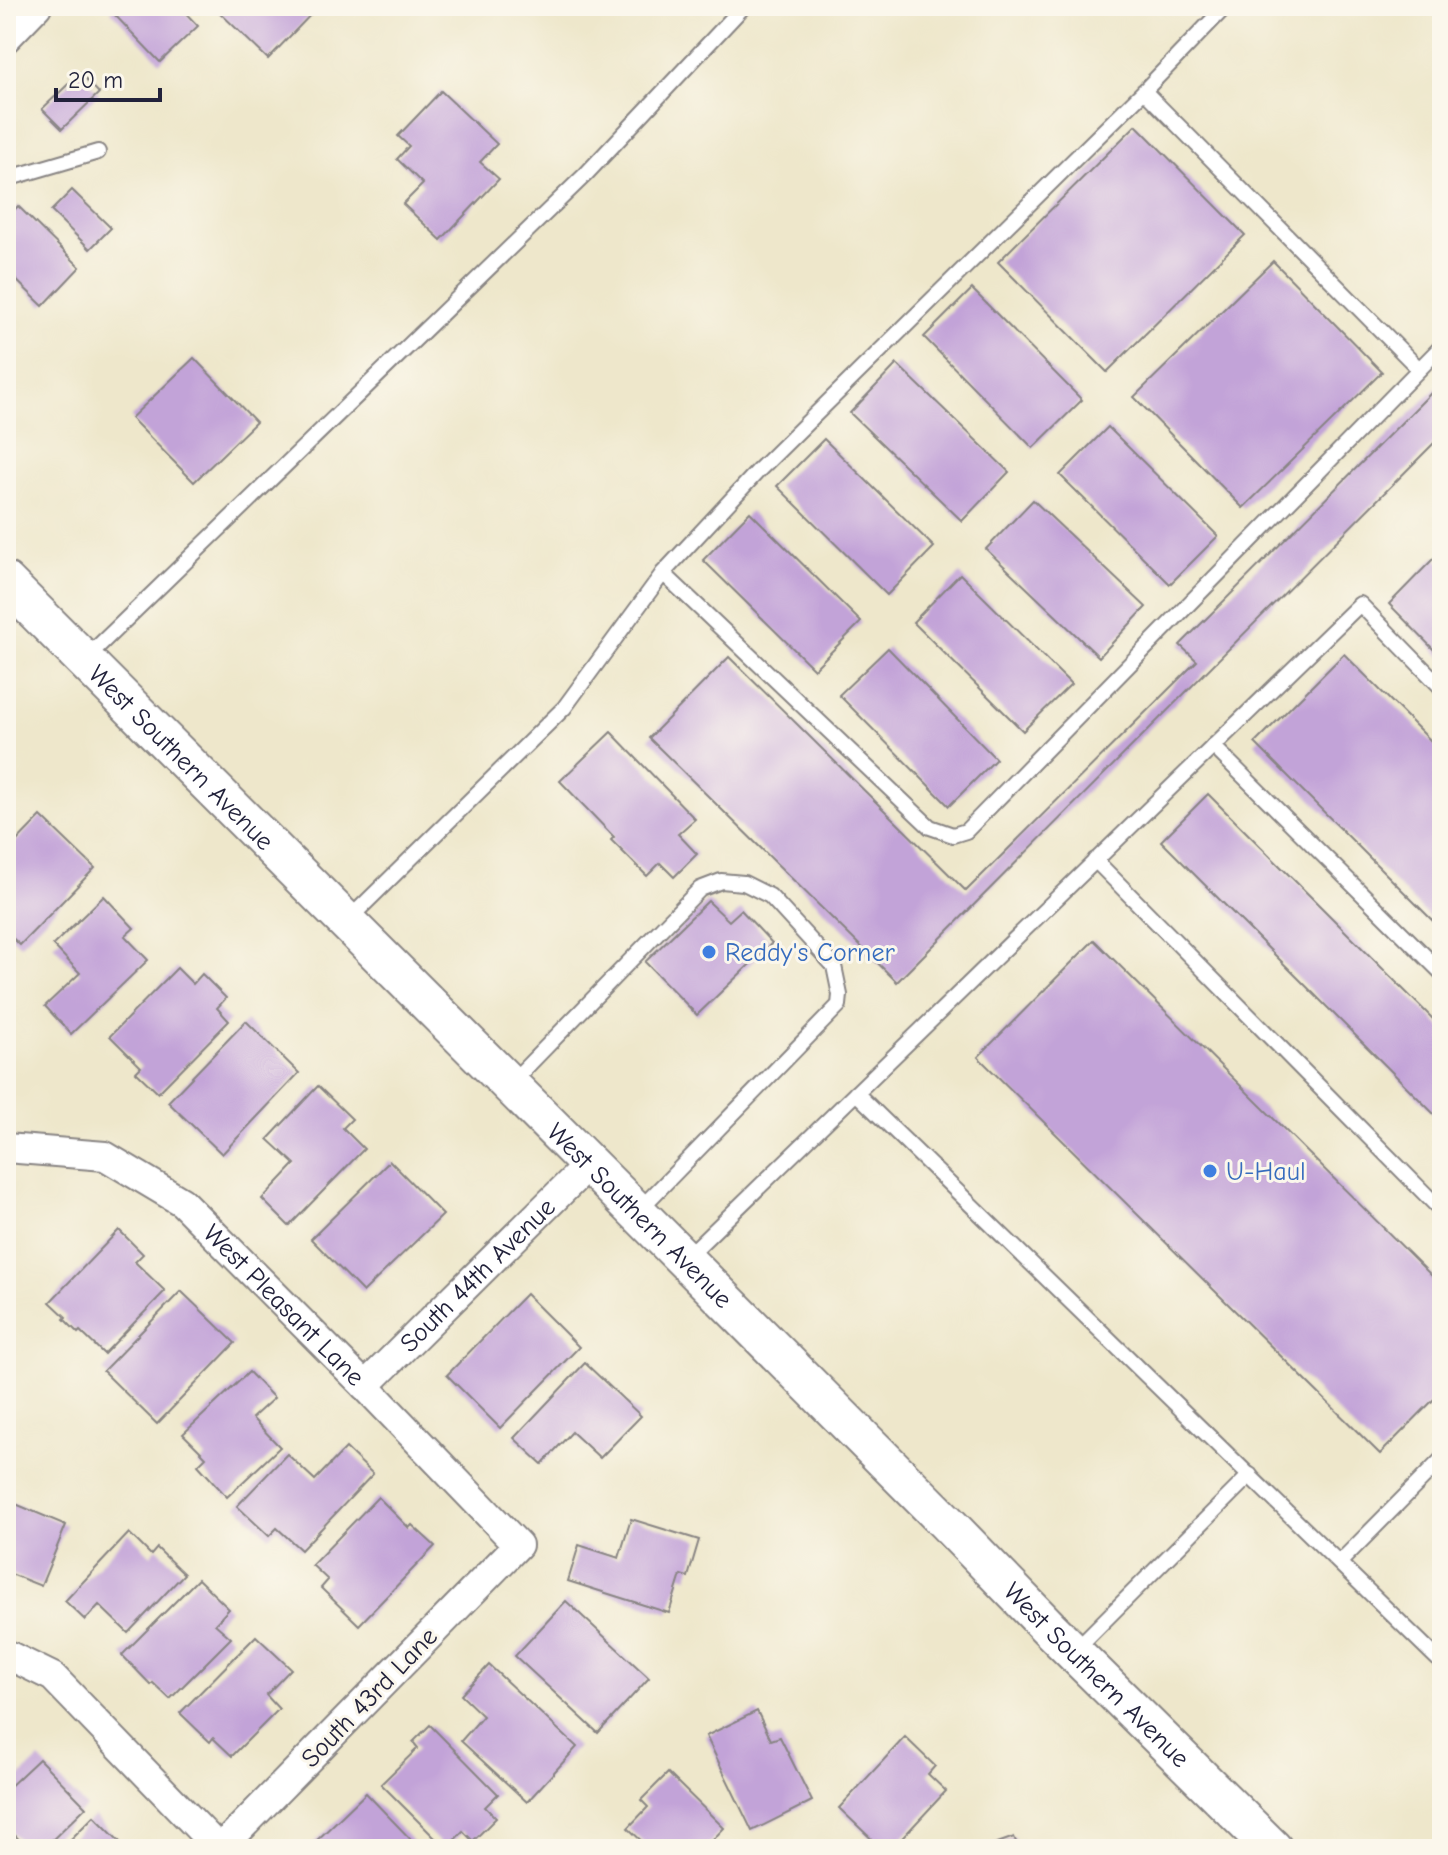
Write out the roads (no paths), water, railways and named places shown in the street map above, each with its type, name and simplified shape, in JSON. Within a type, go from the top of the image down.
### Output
[{"type":"main road","name":"West Southern Avenue","points":[[6,582],[1273,1849]]},
{"type":"street","points":[[6,38],[37,6]]},
{"type":"street","name":"West Pleasant Lane","points":[[6,1148],[105,1156],[182,1202],[518,1545]]},
{"type":"street","name":"South 44th Avenue","points":[[365,1386],[589,1164]]},
{"type":"street","name":"South 43rd Lane","points":[[219,1849],[518,1545]]},
{"type":"street","points":[[6,1654],[53,1677],[219,1849]]},
{"type":"lane","points":[[85,660],[586,174],[744,6]]},
{"type":"lane","points":[[347,921],[564,708],[663,573],[758,471],[1144,91],[1226,6]]},
{"type":"lane","points":[[1144,91],[1419,369]]},
{"type":"lane","points":[[6,184],[13,177],[98,152]]},
{"type":"lane","points":[[663,573],[930,827],[953,835],[966,831],[1442,346]]},
{"type":"lane","points":[[684,1260],[1360,604],[1442,688]]},
{"type":"lane","points":[[1213,746],[1442,973]]},
{"type":"lane","points":[[1095,860],[1442,1211]]},
{"type":"lane","points":[[509,1084],[700,889],[721,881],[744,883],[770,896],[834,966],[839,1005],[637,1212]]},
{"type":"lane","points":[[856,1093],[1442,1663]]},
{"type":"lane","points":[[1340,1562],[1442,1459]]},
{"type":"lane","points":[[1073,1652],[1250,1475]]},
{"type":"place","name":"Reddy's Corner","points":[[709,952]]},
{"type":"place","name":"U-Haul","points":[[1210,1171]]}]
